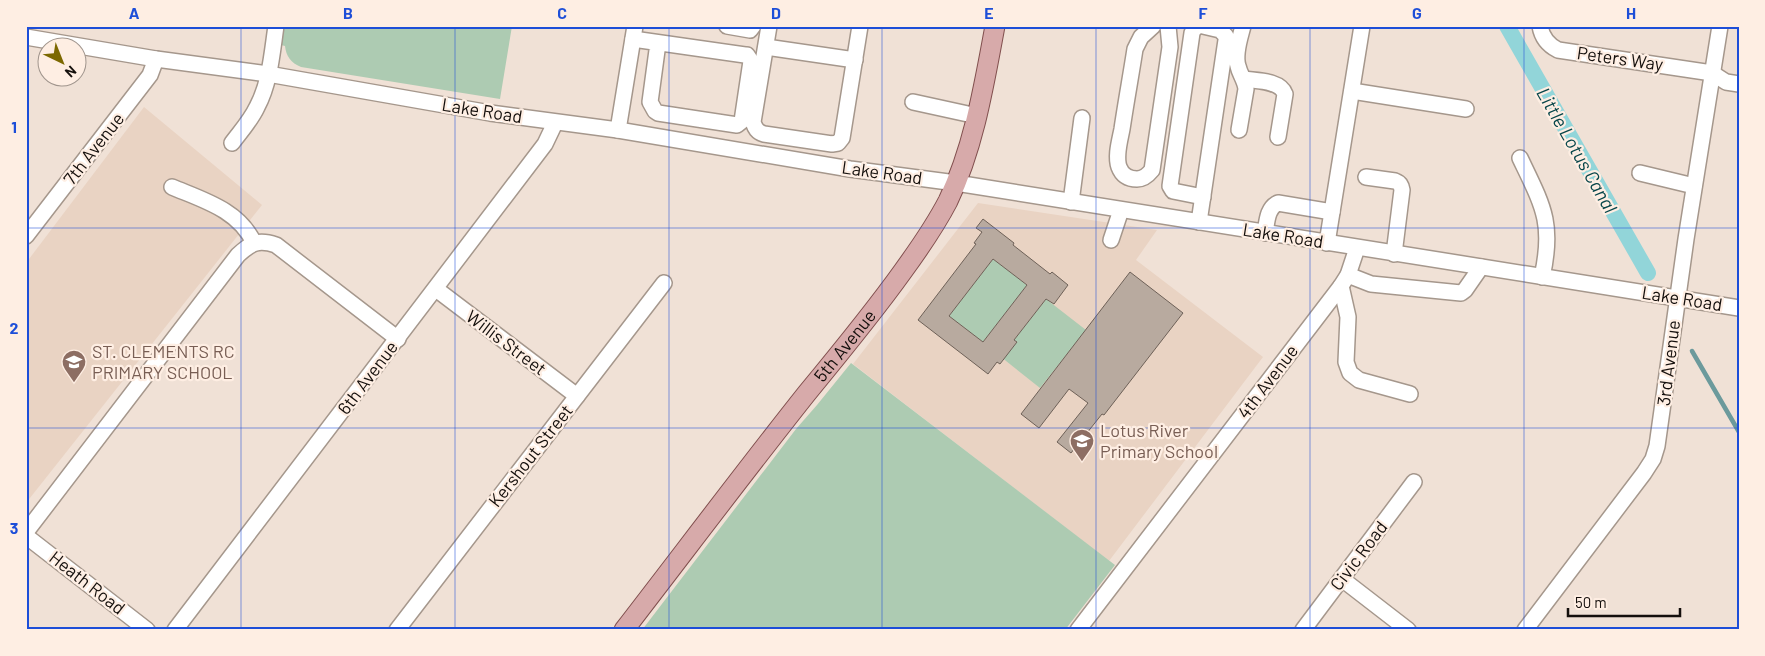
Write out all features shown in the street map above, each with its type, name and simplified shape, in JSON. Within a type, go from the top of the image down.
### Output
[{"type":"main road","name":"5th Avenue","points":[[624,630],[761,451],[879,304],[940,215],[956,183],[977,116],[994,26]]},
{"type":"street","points":[[232,143],[258,107],[268,74],[276,26]]},
{"type":"street","points":[[727,26],[750,30],[754,26]]},
{"type":"street","points":[[769,26],[754,126],[761,133],[773,136],[832,144],[838,142],[843,135],[860,26]]},
{"type":"street","points":[[1153,26],[1141,37],[1135,49],[1121,137],[1118,159],[1119,167],[1126,177],[1131,179],[1145,177],[1152,170],[1170,47],[1168,26]]},
{"type":"street","points":[[1198,26],[1192,33],[1170,186],[1173,191],[1203,197]]},
{"type":"street","points":[[1199,222],[1226,40],[1220,30],[1203,26]]},
{"type":"street","points":[[1240,130],[1246,89],[1237,60],[1243,26]]},
{"type":"street","points":[[1327,243],[1362,26]]},
{"type":"street","name":"Peters Way","points":[[1540,26],[1546,40],[1552,47],[1558,50],[1712,73],[1726,82],[1739,84]]},
{"type":"street","name":"3rd Avenue","points":[[1525,630],[1653,459],[1660,432],[1677,299],[1720,26]]},
{"type":"street","points":[[618,130],[634,33],[658,42],[747,56],[751,61],[742,121],[737,125],[655,111],[650,102],[658,42]]},
{"type":"street","name":"Lake Road","points":[[26,37],[156,59],[268,74],[555,123],[618,130],[850,169],[956,183],[1739,308]]},
{"type":"street","points":[[766,46],[855,60]]},
{"type":"street","name":"7th Avenue","points":[[26,236],[32,216],[150,75],[156,59]]},
{"type":"street","points":[[1244,79],[1278,85],[1284,90],[1285,94],[1278,136]]},
{"type":"street","points":[[1352,91],[1466,109]]},
{"type":"street","points":[[913,102],[977,116]]},
{"type":"street","points":[[1070,202],[1082,118]]},
{"type":"street","name":"6th Avenue","points":[[175,630],[545,144],[555,123]]},
{"type":"street","points":[[1520,158],[1540,198],[1547,224],[1548,242],[1542,277]]},
{"type":"street","points":[[1640,173],[1694,186]]},
{"type":"street","points":[[1366,178],[1395,181],[1399,182],[1401,186],[1394,254]]},
{"type":"street","points":[[172,187],[206,201],[234,217],[247,231],[254,243]]},
{"type":"street","points":[[1265,233],[1267,217],[1272,207],[1278,202],[1332,212]]},
{"type":"street","points":[[1111,240],[1121,210]]},
{"type":"street","points":[[26,534],[238,255],[254,243],[265,241],[276,245],[398,339]]},
{"type":"street","name":"4th Avenue","points":[[1078,630],[1344,281],[1357,248]]},
{"type":"street","points":[[1410,394],[1359,380],[1350,373],[1346,362],[1348,316],[1344,281],[1461,293],[1481,267]]},
{"type":"street","name":"Kershout Street","points":[[397,630],[664,284]]},
{"type":"street","name":"Willis Street","points":[[436,289],[577,396]]},
{"type":"street","name":"Civic Road","points":[[1303,630],[1414,482]]},
{"type":"street","name":"Heath Road","points":[[26,534],[147,630]]},
{"type":"street","points":[[1342,579],[1408,630]]},
{"type":"shaded area","name":"ST. CLEMENTS RC PRIMARY SCHOOL","points":[[144,107],[262,205],[26,503],[26,263]]},
{"type":"shaded area","name":"Lotus River Primary School","points":[[978,203],[1157,230],[1136,260],[1263,357],[1109,561],[853,364]]},
{"type":"green space","points":[[283,26],[512,26],[500,99],[301,67],[292,61],[288,56],[285,46],[281,45]]},
{"type":"green space","points":[[993,259],[1027,285],[983,342],[949,316]]},
{"type":"green space","points":[[1046,299],[1086,330],[1040,388],[1001,357],[1017,342],[1014,340]]},
{"type":"green space","points":[[851,363],[1115,565],[1065,630],[642,630],[796,429]]},
{"type":"building","points":[[983,219],[1050,274],[1052,272],[1068,285],[1054,304],[1046,299],[1014,340],[1017,342],[1000,364],[997,362],[988,374],[918,320],[976,244],[974,243],[982,232],[976,228]],"holes":[[[993,259],[1027,285],[983,342],[949,316]]]},
{"type":"building","points":[[1130,272],[1183,313],[1104,415],[1102,414],[1071,453],[1057,442],[1088,403],[1069,389],[1039,428],[1021,414]]},
{"type":"waterway","name":"Little Lotus Canal","points":[[1507,26],[1648,273]]},
{"type":"waterway","name":"Little Lotus Canal","points":[[1692,351],[1739,432]]},
{"type":"place","name":"ST. CLEMENTS RC PRIMARY SCHOOL","points":[[74,383]]},
{"type":"place","name":"Lotus River Primary School","points":[[1082,462]]}]
